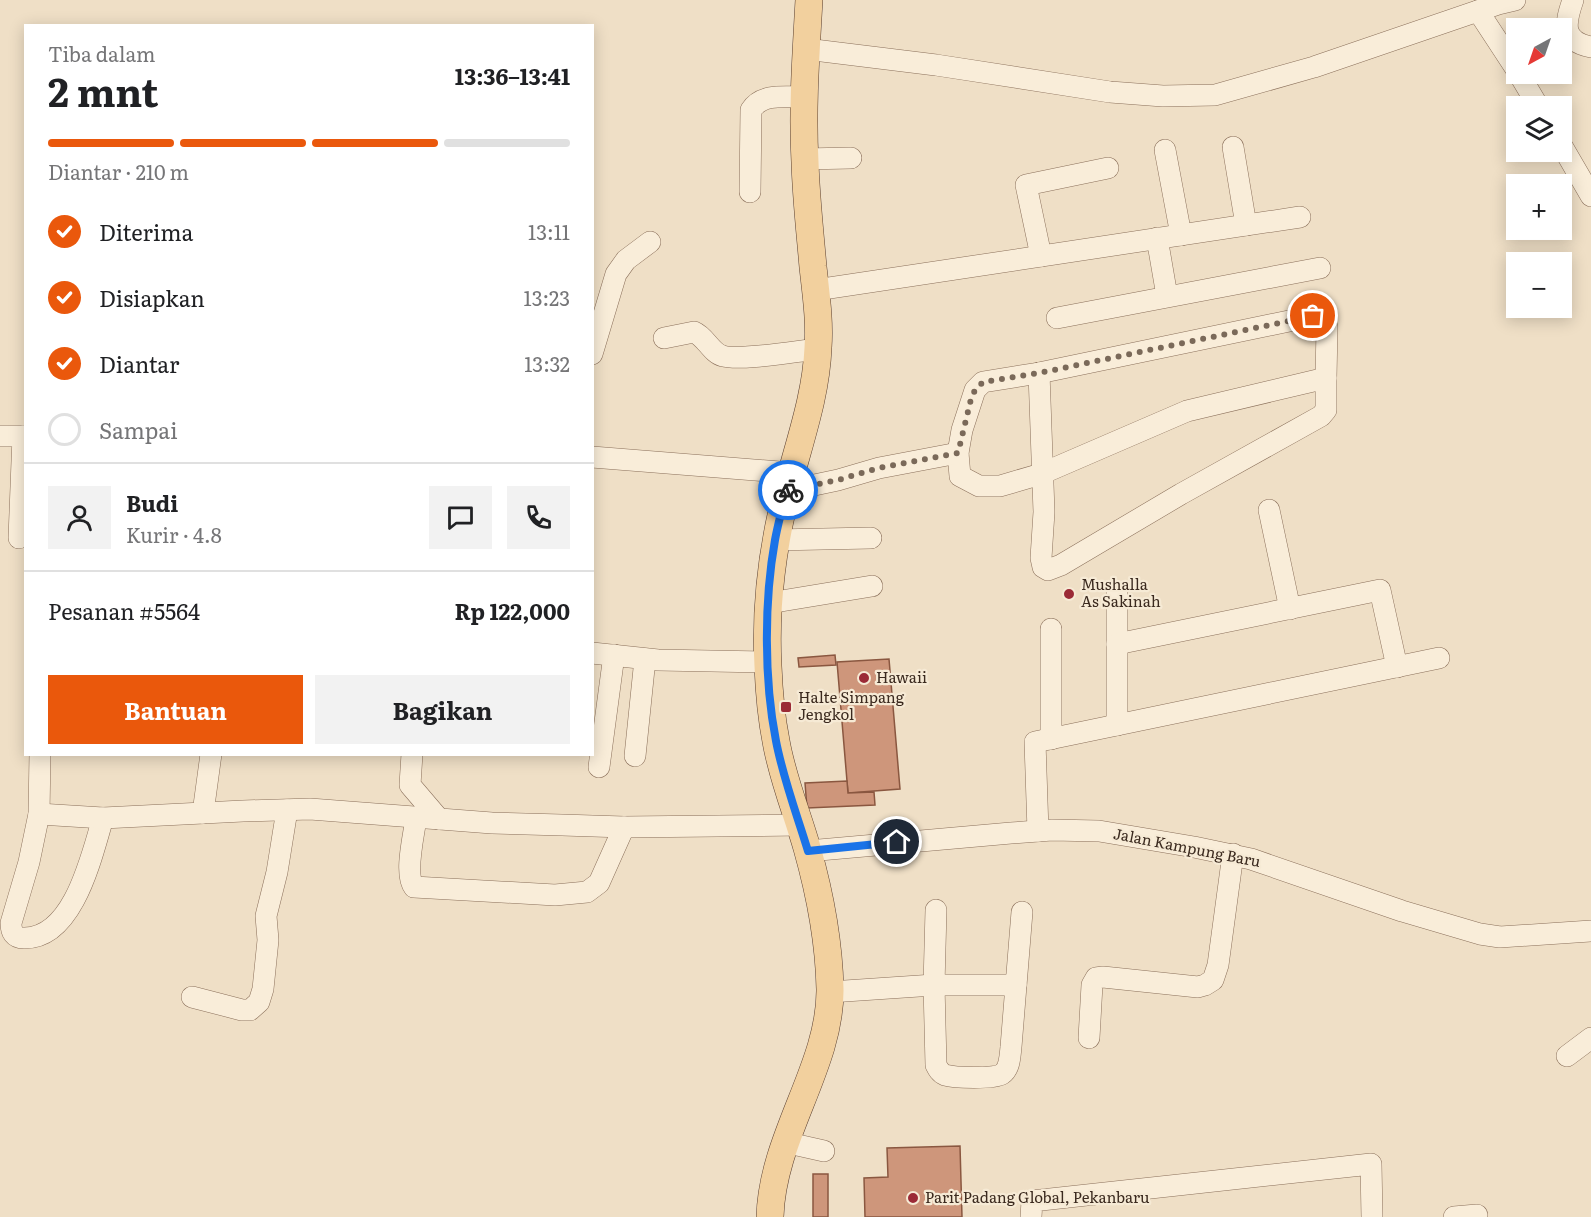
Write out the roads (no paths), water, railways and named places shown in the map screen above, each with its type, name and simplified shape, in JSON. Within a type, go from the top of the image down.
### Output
[{"type":"main road","points":[[770,1217],[773,1188],[784,1142],[821,1045],[830,992],[825,931],[808,851],[776,743],[770,703],[768,662],[769,603],[775,540],[810,404],[818,349],[816,290],[804,159],[803,97],[809,0]]},
{"type":"street","points":[[1573,0],[1566,27],[1572,38],[1580,45],[1591,47]]},
{"type":"street","points":[[806,49],[936,65],[1110,92],[1163,96],[1215,95],[1314,68],[1503,1]]},
{"type":"street","points":[[1478,11],[1506,54]]},
{"type":"street","points":[[750,192],[751,110],[758,102],[769,98],[803,97]]},
{"type":"street","points":[[1233,147],[1246,225]]},
{"type":"street","points":[[1165,150],[1181,235]]},
{"type":"street","points":[[804,159],[851,158]]},
{"type":"street","points":[[1571,162],[1591,196]]},
{"type":"street","points":[[1041,256],[1026,185],[1108,168]]},
{"type":"street","points":[[816,290],[1300,217]]},
{"type":"street","points":[[1157,238],[1167,296]]},
{"type":"street","points":[[594,347],[616,274],[626,260],[650,242]]},
{"type":"street","points":[[1058,318],[1320,268]]},
{"type":"street","points":[[1039,373],[1041,474],[1044,512],[1041,558],[1043,567],[1048,570],[1062,565],[1181,494],[1321,416],[1326,410],[1327,327],[1323,320],[1313,316],[1039,373],[1000,378],[980,384],[971,399],[958,453],[960,476],[978,486],[1000,486],[1041,474],[1187,411],[1326,378]]},
{"type":"street","points":[[664,338],[694,332],[723,356],[745,357],[818,349]]},
{"type":"street","points":[[11,433],[19,538]]},
{"type":"street","points":[[594,457],[789,482],[838,480],[879,468],[958,453]]},
{"type":"street","points":[[1269,510],[1290,609]]},
{"type":"street","points":[[775,540],[871,538]]},
{"type":"street","points":[[769,603],[872,586]]},
{"type":"street","points":[[1117,644],[1380,590],[1397,667]]},
{"type":"street","points":[[1117,593],[1117,725]]},
{"type":"street","points":[[1051,629],[1051,739]]},
{"type":"street","points":[[594,653],[645,659],[768,662]]},
{"type":"street","points":[[599,767],[614,655]]},
{"type":"street","points":[[1038,831],[1035,742],[1438,658]]},
{"type":"street","points":[[635,756],[645,659]]},
{"type":"street","points":[[40,756],[39,814],[29,862],[11,923],[14,934],[22,938],[34,937],[55,925],[70,906],[82,882],[103,818]]},
{"type":"street","points":[[203,813],[211,756]]},
{"type":"street","points":[[390,815],[411,785],[412,756]]},
{"type":"street","points":[[411,785],[439,819]]},
{"type":"street","points":[[39,814],[103,818],[310,809],[492,823],[624,827],[800,825]]},
{"type":"street","points":[[192,997],[242,1010],[250,1010],[259,1002],[263,989],[268,940],[266,916],[277,873],[287,810]]},
{"type":"street","points":[[416,818],[408,870],[410,882],[414,887],[555,895],[580,894],[596,886],[624,827]]},
{"type":"street","name":"Jalan Kampung Baru","points":[[808,851],[1038,831],[1099,831],[1233,854],[1278,867],[1402,911],[1480,934],[1500,937],[1591,931]]},
{"type":"street","points":[[1089,1038],[1092,985],[1096,978],[1198,987],[1213,980],[1219,959],[1233,854]]},
{"type":"street","points":[[936,910],[934,986],[938,1069],[943,1074],[952,1076],[985,1077],[1004,1073],[1007,1067],[1011,1047],[1022,912]]},
{"type":"street","points":[[830,992],[934,986],[1016,985]]},
{"type":"street","points":[[1567,1056],[1591,1038]]},
{"type":"street","points":[[784,1142],[824,1151]]},
{"type":"street","points":[[1031,1217],[1032,1201],[1371,1164],[1372,1217]]},
{"type":"street","points":[[1454,1217],[1477,1215],[1476,1217]]},
{"type":"place","name":"Mushalla As Sakinah","points":[[1069,594]]},
{"type":"place","name":"Hawaii","points":[[864,678]]},
{"type":"place","name":"Halte Simpang Jengkol","points":[[786,707]]},
{"type":"place","name":"Parit Padang Global, Pekanbaru","points":[[913,1198]]}]
